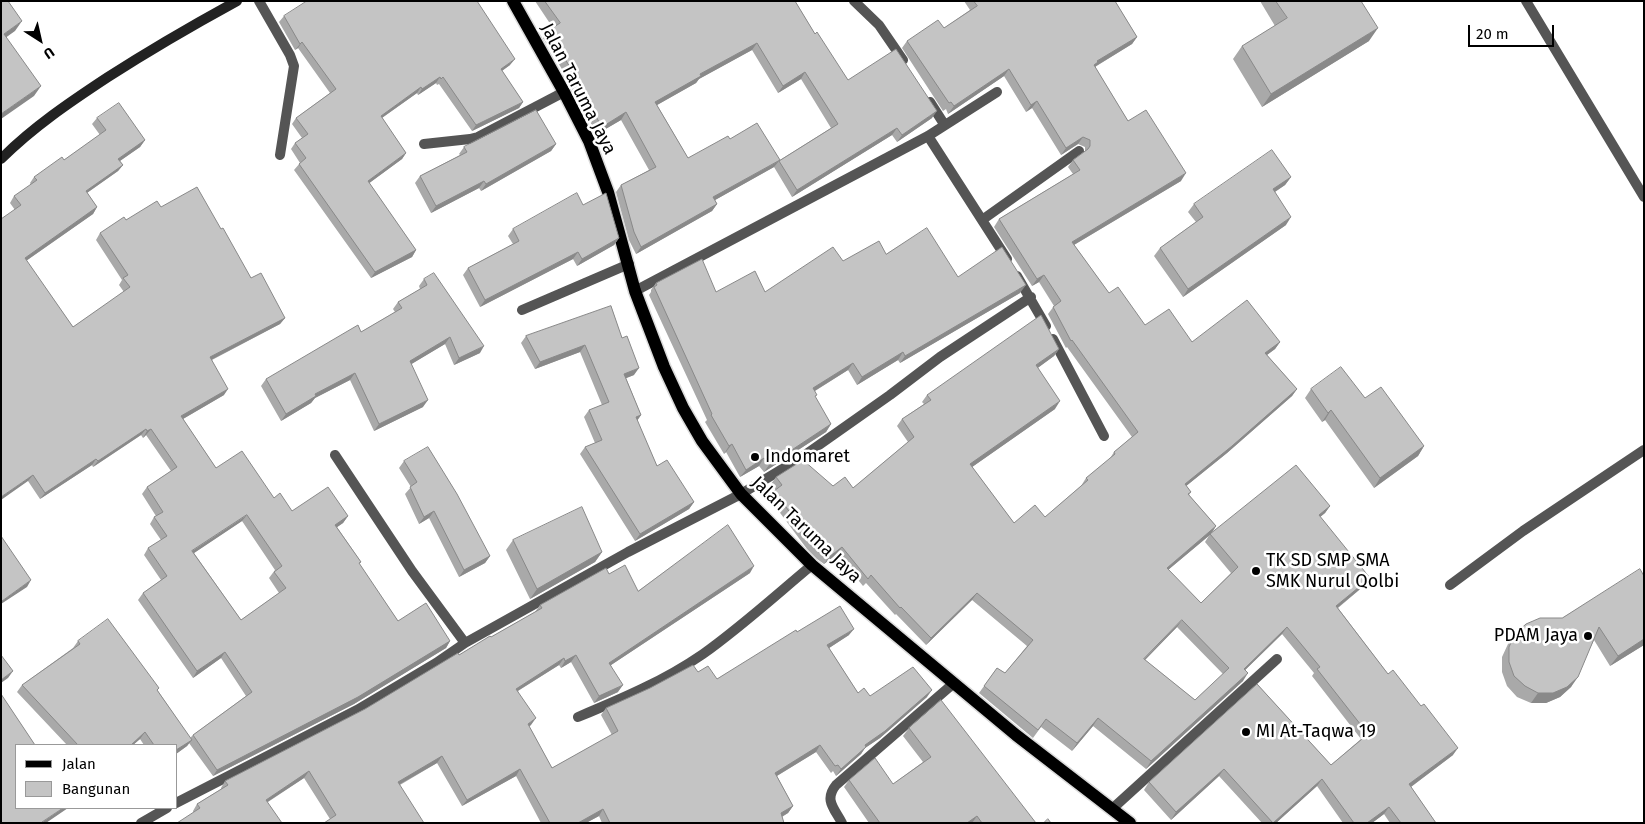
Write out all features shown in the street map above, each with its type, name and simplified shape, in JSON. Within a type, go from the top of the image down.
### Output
[{"type":"main road","name":"Jalan Taruma Jaya","points":[[513,1],[589,141],[605,183],[635,291],[664,367],[683,408],[702,441],[742,494],[812,564],[1016,735],[1130,823]]},
{"type":"street","points":[[1,159],[44,120],[90,89],[157,46],[237,1]]},
{"type":"street","points":[[260,1],[290,55],[294,66],[280,155]]},
{"type":"street","points":[[854,1],[878,25],[906,65]]},
{"type":"street","points":[[1526,1],[1644,197]]},
{"type":"street","points":[[424,144],[470,140],[564,92]]},
{"type":"street","points":[[635,291],[928,136],[944,124],[997,92]]},
{"type":"street","points":[[926,95],[944,124]]},
{"type":"street","points":[[928,136],[1031,297],[1104,436]]},
{"type":"street","points":[[982,220],[1079,151]]},
{"type":"street","points":[[522,310],[629,264]]},
{"type":"street","points":[[178,802],[357,710],[436,663],[465,643],[628,552],[742,494],[810,452],[890,396],[940,357],[1031,297]]},
{"type":"street","points":[[1450,585],[1523,530],[1644,450]]},
{"type":"street","points":[[335,455],[407,563],[465,643]]},
{"type":"street","points":[[578,717],[642,690],[702,654],[758,611],[812,564]]},
{"type":"street","points":[[1112,809],[1278,659]]},
{"type":"street","points":[[842,823],[831,804],[830,797],[836,785],[954,683]]},
{"type":"street","points":[[141,823],[165,809]]},
{"type":"building","points":[[1,1],[8,1],[22,21],[4,34],[41,86],[1,114]]},
{"type":"building","points":[[307,1],[477,1],[515,59],[501,69],[523,102],[476,125],[443,77],[422,89],[421,87],[381,116],[406,153],[368,181],[416,250],[375,272],[299,164],[306,158],[295,143],[308,134],[296,118],[336,89],[302,42],[300,44],[284,16]]},
{"type":"building","points":[[545,1],[795,1],[815,34],[817,32],[848,80],[896,49],[937,111],[902,135],[897,128],[797,190],[779,161],[838,124],[805,72],[783,86],[757,43],[700,74],[701,76],[655,102],[688,158],[728,136],[730,139],[757,123],[780,160],[713,197],[717,204],[641,247],[634,232],[621,185],[656,167],[626,112],[602,127],[574,78],[576,77],[548,31],[560,23]]},
{"type":"building","points":[[974,1],[1115,1],[1137,37],[1097,61],[1094,65],[1128,121],[1146,110],[1186,173],[1072,242],[1109,293],[1118,287],[1145,325],[1169,309],[1192,342],[1247,300],[1280,342],[1265,353],[1297,389],[1185,484],[1191,492],[1188,494],[1216,526],[1167,568],[1201,603],[1238,567],[1210,534],[1296,465],[1330,506],[1319,515],[1370,578],[1336,606],[1388,674],[1393,670],[1421,706],[1424,704],[1458,748],[1409,784],[1436,823],[1401,823],[1389,807],[1367,823],[1354,823],[1322,779],[1273,823],[1224,769],[1176,812],[1149,782],[1257,684],[1331,765],[1368,734],[1317,669],[1320,667],[1287,627],[1244,669],[1248,673],[1151,761],[1098,718],[1077,743],[1046,719],[1038,730],[984,686],[997,668],[1005,673],[1033,640],[977,593],[931,638],[900,608],[871,575],[868,579],[842,547],[829,557],[812,542],[774,491],[782,485],[776,477],[803,460],[833,486],[845,477],[853,488],[914,437],[902,419],[931,400],[927,395],[1041,315],[1059,349],[1036,365],[1060,401],[970,464],[1014,523],[1035,505],[1045,517],[1088,480],[1086,478],[1138,432],[1071,341],[1053,307],[1061,301],[1044,275],[1037,279],[999,219],[1080,170],[1073,160],[1088,149],[1090,140],[1083,137],[1066,148],[1037,101],[1031,105],[1009,69],[954,106],[951,102],[949,103],[907,41],[938,20],[944,28],[977,6]],"holes":[[[1182,620],[1229,668],[1195,700],[1144,659]]]},
{"type":"building","points":[[1276,1],[1361,1],[1378,28],[1271,94],[1242,46],[1287,18]]},
{"type":"building","points":[[119,103],[145,140],[118,159],[123,165],[86,191],[97,207],[25,258],[73,327],[130,287],[123,278],[128,275],[100,233],[124,217],[126,220],[157,201],[161,207],[197,187],[251,278],[261,273],[285,318],[210,357],[228,389],[181,416],[216,468],[242,451],[274,498],[280,493],[292,511],[328,487],[348,516],[335,525],[398,621],[426,603],[450,641],[358,697],[217,770],[193,735],[252,692],[225,652],[197,671],[143,593],[167,576],[148,548],[167,536],[154,517],[163,512],[147,487],[177,467],[151,429],[147,431],[146,429],[98,461],[96,459],[45,493],[33,475],[1,497],[1,219],[21,205],[14,196],[37,180],[34,177],[62,157],[64,160],[106,130],[97,118]],"holes":[[[247,515],[282,566],[274,572],[286,588],[241,620],[192,551]]]},
{"type":"building","points":[[536,110],[556,144],[486,184],[484,181],[436,206],[420,176],[467,152],[464,147]]},
{"type":"building","points":[[1272,150],[1291,177],[1273,189],[1291,217],[1188,289],[1160,248],[1203,217],[1194,204]]},
{"type":"building","points":[[577,193],[583,205],[606,193],[619,238],[582,259],[578,252],[485,300],[468,268],[519,241],[513,229]]},
{"type":"building","points":[[927,228],[958,277],[1002,247],[1026,285],[905,356],[903,352],[862,377],[853,363],[813,388],[817,395],[815,396],[831,424],[769,465],[764,458],[746,470],[732,444],[729,446],[711,415],[654,287],[657,285],[656,283],[702,259],[716,292],[755,271],[765,292],[833,247],[843,261],[879,241],[886,254]]},
{"type":"building","points":[[434,273],[484,346],[459,358],[450,337],[410,361],[428,400],[379,424],[355,373],[315,394],[316,396],[286,414],[266,379],[358,325],[361,332],[402,308],[398,302],[427,285],[424,279]]},
{"type":"building","points":[[611,306],[622,338],[627,336],[639,368],[624,374],[641,415],[636,417],[657,466],[667,460],[694,502],[640,534],[585,447],[602,440],[589,410],[609,402],[585,345],[540,362],[526,336]]},
{"type":"building","points":[[1341,367],[1365,398],[1381,387],[1424,446],[1380,478],[1331,410],[1328,413],[1311,389]]},
{"type":"building","points":[[428,447],[457,494],[490,556],[464,570],[434,511],[424,517],[410,487],[417,482],[404,461]]},
{"type":"building","points":[[582,507],[602,552],[537,589],[513,540]]},
{"type":"building","points":[[728,525],[754,566],[609,663],[623,685],[599,696],[576,655],[565,661],[564,658],[516,689],[536,718],[528,724],[552,768],[618,731],[606,708],[650,688],[693,665],[698,672],[708,666],[717,679],[796,630],[797,632],[840,606],[854,629],[827,645],[858,693],[864,688],[870,696],[913,667],[932,690],[885,731],[865,745],[866,747],[841,769],[838,765],[835,766],[820,745],[775,773],[793,806],[781,813],[784,823],[610,823],[603,809],[578,823],[550,823],[520,769],[467,800],[442,756],[398,782],[424,823],[324,823],[336,815],[309,771],[266,800],[282,823],[177,823],[200,808],[197,804],[228,785],[225,781],[365,709],[458,653],[459,655],[542,608],[540,605],[606,568],[609,574],[625,565],[638,591]]},
{"type":"building","points":[[1,536],[31,580],[2,601],[1,600]]},
{"type":"building","points":[[1640,569],[1644,576],[1644,639],[1618,656],[1599,627],[1578,677],[1567,687],[1553,693],[1538,693],[1525,686],[1514,676],[1509,662],[1509,647],[1515,634],[1526,624],[1540,618],[1562,618]]},
{"type":"building","points":[[108,619],[159,688],[157,690],[192,740],[178,749],[178,744],[153,744],[145,732],[132,744],[77,744],[22,685],[80,644],[78,641]]},
{"type":"building","points":[[1,655],[13,671],[1,680]]},
{"type":"building","points":[[1,694],[34,744],[15,744],[15,809],[62,809],[42,823],[1,823]]},
{"type":"building","points":[[941,700],[1036,823],[982,823],[977,816],[967,823],[880,823],[849,780],[875,758],[893,784],[931,757],[909,728]]},
{"type":"place","name":"Indomaret","points":[[755,457]]},
{"type":"place","name":"TK SD SMP SMA SMK Nurul Qolbi","points":[[1256,571]]},
{"type":"place","name":"PDAM Jaya","points":[[1588,636]]},
{"type":"place","name":"MI At-Taqwa 19","points":[[1246,732]]}]
